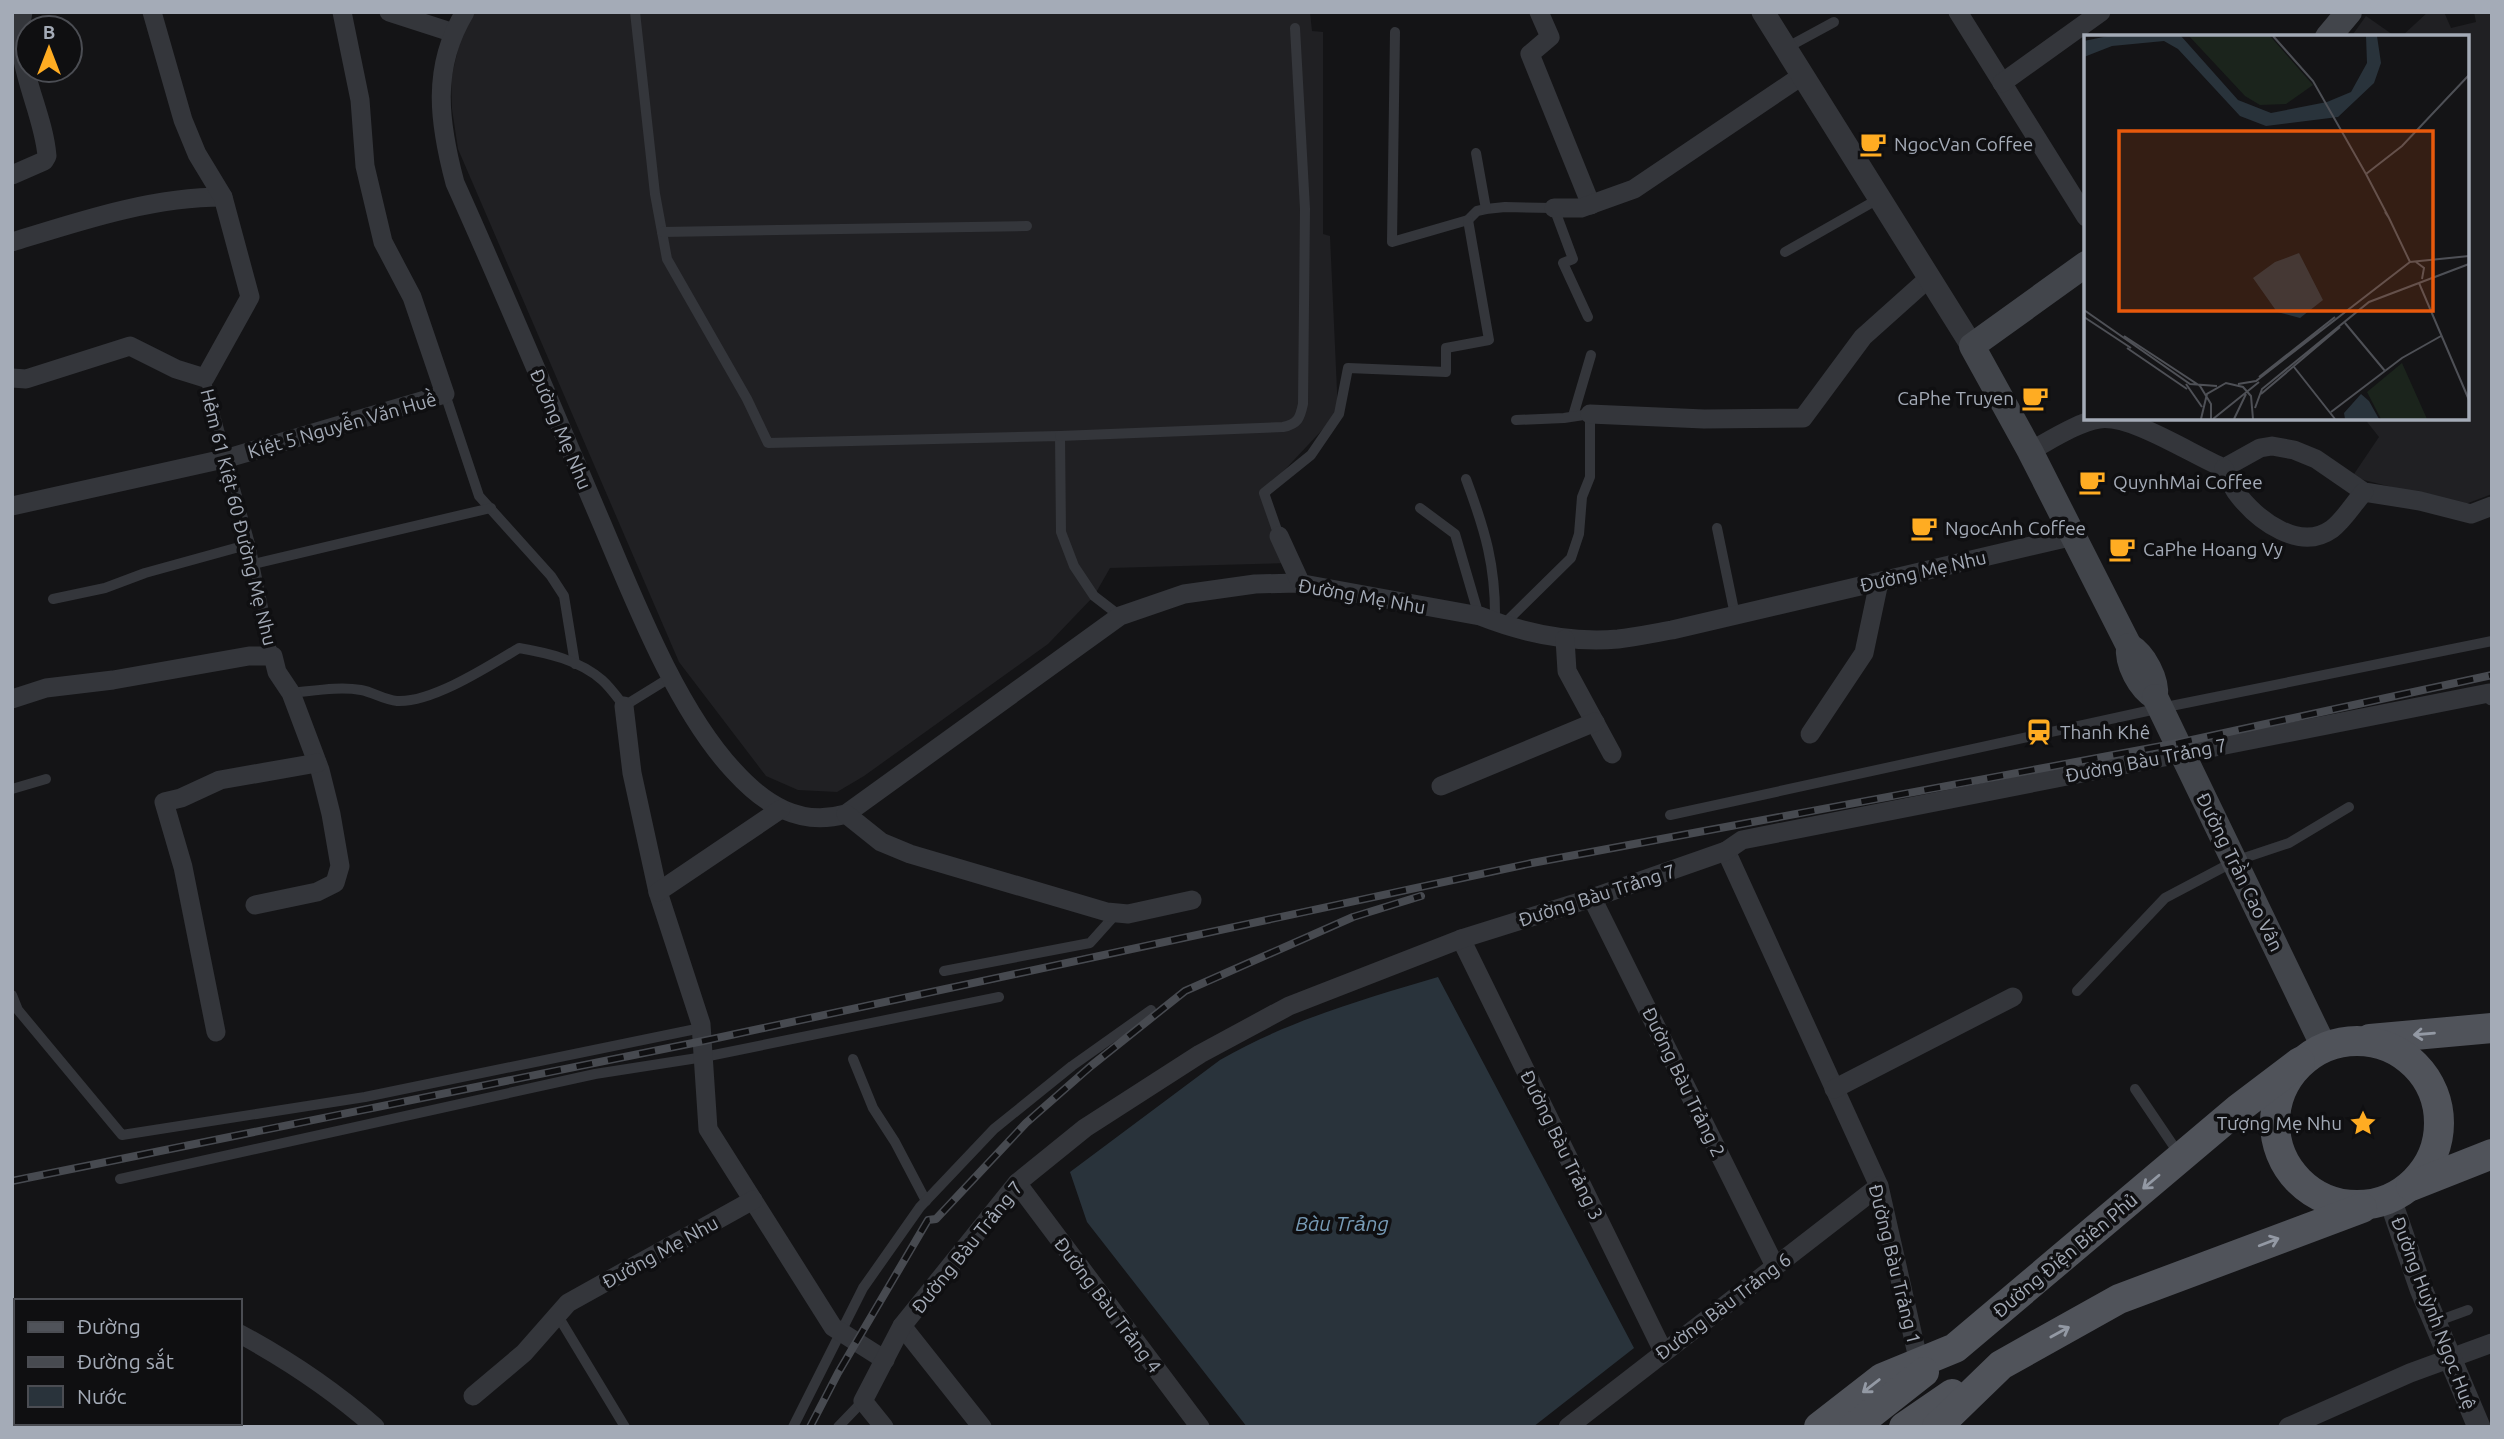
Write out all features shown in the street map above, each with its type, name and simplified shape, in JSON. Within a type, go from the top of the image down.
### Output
[{"type":"main road","points":[[2330,35],[2349,12]]},
{"type":"main road","points":[[2074,536],[1972,346],[2084,265]]},
{"type":"main road","name":"Đường Trần Cao Vân","points":[[2074,536],[2129,646],[2128,658],[2146,691],[2158,702],[2324,1050]]},
{"type":"main road","points":[[2324,1050],[2492,1027]]},
{"type":"main road","points":[[2375,1042],[2399,1052],[2420,1069],[2434,1091],[2440,1116],[2437,1142],[2428,1166],[2391,1197],[2345,1205],[2320,1197],[2298,1182],[2282,1161],[2274,1135],[2274,1109],[2283,1083],[2324,1050],[2375,1042]]},
{"type":"main road","name":"Đường Điện Biên Phủ","points":[[1819,1427],[1882,1378],[1955,1348],[2238,1109],[2324,1050]]},
{"type":"main road","points":[[1919,1424],[2001,1365],[2119,1299],[2491,1158]]},
{"type":"main road","points":[[1854,1427],[1955,1348]]},
{"type":"street","points":[[12,175],[44,162],[47,156],[24,67],[19,26],[23,12]]},
{"type":"street","points":[[19,378],[130,346],[176,369],[205,378],[250,297],[223,197],[197,154],[183,120],[152,12]]},
{"type":"street","name":"Kiệt 5 Nguyễn Văn Huề","points":[[12,506],[228,458],[446,394],[412,297],[383,242],[365,166],[360,100],[342,12]]},
{"type":"street","points":[[389,12],[454,33]]},
{"type":"street","name":"Đường Mẹ Nhu","points":[[465,12],[454,33],[445,64],[440,115],[455,183],[621,568],[671,677],[725,761],[753,789],[781,809],[797,816],[817,819],[845,814],[1120,616],[1184,594],[1255,584],[1301,584],[1492,621],[1565,639],[1618,639],[1672,630],[2074,536]]},
{"type":"street","points":[[1539,12],[1550,37],[1530,54],[1591,205]]},
{"type":"street","points":[[1763,12],[1972,346]]},
{"type":"street","points":[[1958,12],[2084,214]]},
{"type":"street","points":[[2002,83],[2101,12]]},
{"type":"street","points":[[1554,208],[1580,208],[1634,189],[1803,75]]},
{"type":"street","points":[[12,242],[88,218],[192,197],[223,197]]},
{"type":"street","points":[[1581,415],[1704,419],[1803,418],[1863,337],[1930,277]]},
{"type":"street","points":[[2030,451],[2095,420]]},
{"type":"street","points":[[2120,420],[2224,468],[2239,497],[2278,529],[2299,537],[2331,529],[2364,492]]},
{"type":"street","points":[[2224,468],[2260,448],[2272,446],[2294,450],[2315,459],[2364,492],[2420,501],[2471,514],[2492,506]]},
{"type":"street","points":[[1279,536],[1301,584]]},
{"type":"street","points":[[1810,734],[1864,653],[1879,582]]},
{"type":"street","points":[[1565,639],[1567,671],[1612,754]]},
{"type":"street","points":[[12,699],[46,688],[113,680],[248,656],[273,656],[277,673],[291,692],[317,763],[331,814],[340,866],[335,883],[317,892],[256,905]]},
{"type":"street","name":"Đường Bàu Trảng 7","points":[[863,1401],[902,1326],[1017,1183],[1085,1128],[1200,1054],[1289,1006],[1461,939],[1592,898],[1726,851],[1742,840],[2489,692],[2492,696]]},
{"type":"street","points":[[624,706],[632,773],[659,892],[701,1028],[708,1129],[837,1330],[885,1360]]},
{"type":"street","points":[[1441,786],[1595,722]]},
{"type":"street","points":[[216,1032],[183,867],[164,802],[181,798],[220,779],[317,763]]},
{"type":"street","points":[[659,892],[781,809]]},
{"type":"street","points":[[845,814],[881,842],[910,854],[1117,914],[1192,900]]},
{"type":"street","name":"Đường Bàu Trảng 1","points":[[1726,851],[1879,1186],[1919,1363]]},
{"type":"street","name":"Đường Bàu Trảng 2","points":[[1592,898],[1775,1266]]},
{"type":"street","name":"Đường Bàu Trảng 3","points":[[1461,939],[1663,1351]]},
{"type":"street","points":[[1834,1089],[2013,998]]},
{"type":"street","name":"Đường Bàu Trảng 4","points":[[1017,1183],[1200,1427]]},
{"type":"street","name":"Đường Bàu Trảng 6","points":[[1568,1427],[1879,1186]]},
{"type":"street","name":"Đường Huỳnh Ngọc Huệ","points":[[2391,1197],[2434,1322],[2479,1427]]},
{"type":"street","name":"Đường Mẹ Nhu","points":[[473,1396],[524,1353],[563,1309],[753,1200]]},
{"type":"street","points":[[902,1326],[982,1427]]},
{"type":"street","points":[[242,1335],[277,1354],[339,1396],[375,1427]]},
{"type":"street","points":[[2288,1427],[2410,1373],[2492,1343]]},
{"type":"street","points":[[863,1401],[884,1427]]},
{"type":"lane","points":[[635,12],[655,194],[667,259],[747,400],[768,443],[1060,436],[1294,425],[1300,418],[1303,404],[1305,209],[1295,28]]},
{"type":"lane","points":[[1786,49],[1834,22]]},
{"type":"lane","points":[[1395,32],[1392,242],[1468,220],[1477,211],[1486,209],[1554,208],[1573,259],[1563,264],[1588,317]]},
{"type":"lane","points":[[1476,153],[1486,209]]},
{"type":"lane","points":[[1785,252],[1881,198]]},
{"type":"lane","points":[[1279,536],[1264,493],[1311,454],[1339,414],[1348,368],[1446,372],[1446,348],[1489,340],[1468,220]]},
{"type":"lane","points":[[662,232],[1027,226]]},
{"type":"lane","points":[[1492,621],[1571,558],[1579,534],[1582,497],[1590,477],[1581,415],[1591,355]]},
{"type":"lane","name":"Hẻm 61 Kiệt 60 Đường Mẹ Nhu","points":[[205,378],[250,544],[273,656]]},
{"type":"lane","points":[[446,394],[479,496],[551,576],[564,596],[575,664]]},
{"type":"lane","points":[[1516,420],[1581,415]]},
{"type":"lane","points":[[1060,436],[1062,532],[1074,566],[1094,596],[1120,616]]},
{"type":"lane","points":[[1466,479],[1486,536],[1495,589],[1492,621]]},
{"type":"lane","points":[[254,564],[491,508]]},
{"type":"lane","points":[[1420,508],[1455,534],[1492,621]]},
{"type":"lane","points":[[1717,528],[1735,615]]},
{"type":"lane","points":[[53,599],[105,588],[145,573],[250,544]]},
{"type":"lane","points":[[1670,815],[2158,702],[2492,640]]},
{"type":"lane","points":[[291,692],[359,690],[389,700],[407,701],[466,680],[519,648],[575,664],[604,681],[624,706],[671,677]]},
{"type":"lane","points":[[12,789],[46,779]]},
{"type":"lane","points":[[2077,991],[2165,898],[2235,861],[2288,844],[2349,807]]},
{"type":"lane","points":[[944,971],[1090,943],[1117,914]]},
{"type":"lane","points":[[12,995],[19,1010],[122,1135],[365,1097],[701,1028]]},
{"type":"lane","points":[[120,1179],[595,1074],[704,1057],[999,998]]},
{"type":"lane","points":[[793,1427],[837,1330],[926,1201],[994,1129],[1072,1066],[1151,1010]]},
{"type":"lane","points":[[853,1059],[873,1108],[895,1142],[926,1201]]},
{"type":"lane","points":[[2135,1089],[2181,1157]]},
{"type":"lane","points":[[563,1309],[625,1427]]},
{"type":"lane","points":[[2434,1322],[2468,1310]]},
{"type":"lane","points":[[838,1427],[863,1401]]},
{"type":"shaded area","points":[[475,12],[1310,12],[1312,31],[1323,32],[1323,234],[1330,236],[1338,413],[1261,495],[1291,563],[1110,568],[1094,596],[1048,644],[864,776],[837,792],[798,790],[766,776],[679,662],[458,149],[451,79],[461,37]]},
{"type":"shaded area","points":[[2428,12],[2444,12],[2451,28],[2476,22],[2474,12],[2492,12],[2492,494],[2463,505],[2352,477],[2379,437],[2366,420],[2469,420],[2469,35],[2403,35]]},
{"type":"shaded area","points":[[2366,16],[2393,35],[2352,35]]},
{"type":"water","name":"Bàu Trảng","points":[[1438,977],[1634,1348],[1533,1427],[1247,1427],[1087,1222],[1070,1172],[1220,1060],[1246,1046],[1326,1012]]},
{"type":"railway","points":[[12,1181],[703,1041],[1532,863],[2178,743],[2492,675]]},
{"type":"railway","points":[[810,1427],[838,1373],[928,1220],[936,1219],[1026,1123],[1091,1066],[1185,991],[1353,917],[1421,896]]},
{"type":"place","name":"NgocVan Coffee","points":[[1873,144]]},
{"type":"place","name":"CaPhe Truyen","points":[[2035,398]]},
{"type":"place","name":"QuynhMai Coffee","points":[[2092,482]]},
{"type":"place","name":"NgocAnh Coffee","points":[[1924,528]]},
{"type":"place","name":"CaPhe Hoang Vy","points":[[2122,549]]},
{"type":"place","name":"Thanh Khê","points":[[2039,732]]},
{"type":"place","name":"Tượng Mẹ Nhu","points":[[2363,1123]]}]
